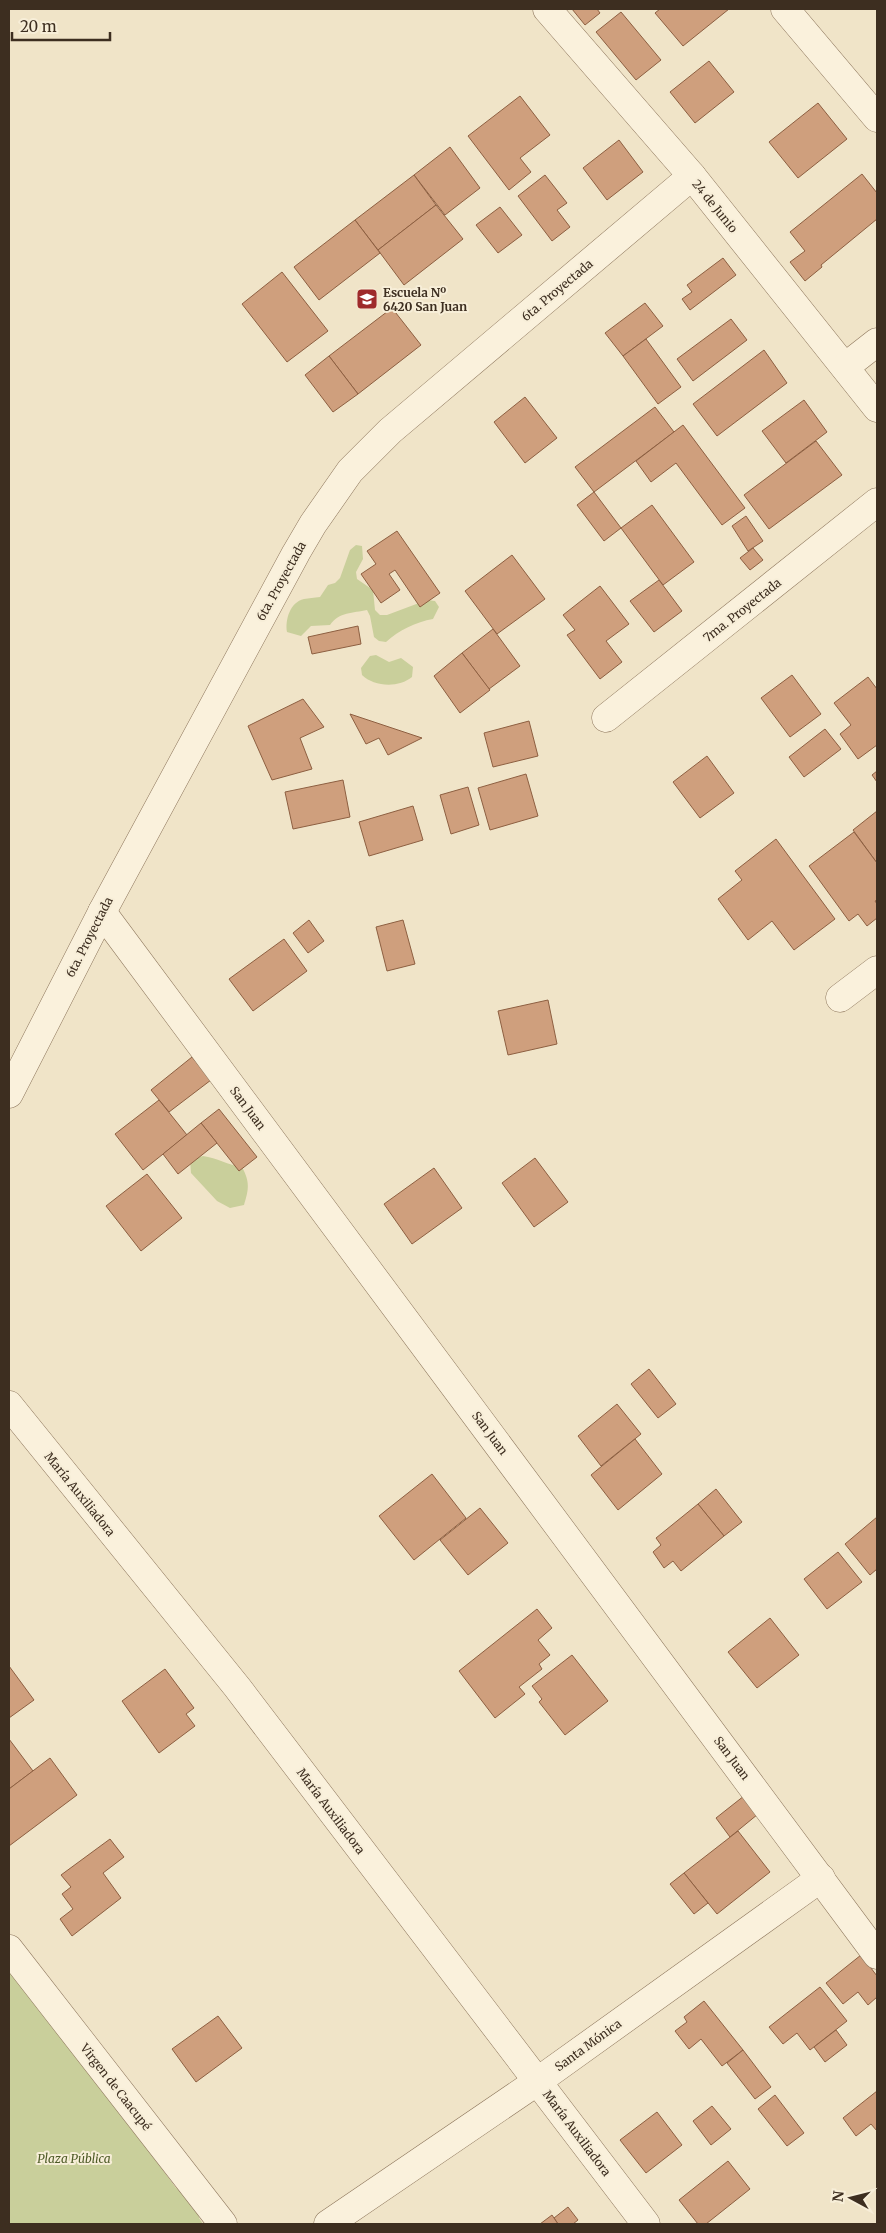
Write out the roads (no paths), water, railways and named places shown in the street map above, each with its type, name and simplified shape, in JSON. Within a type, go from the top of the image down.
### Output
[{"type":"street","name":"24 de Junio","points":[[547,9],[692,176],[877,408]]},
{"type":"street","points":[[785,9],[877,118]]},
{"type":"street","name":"6ta. Proyectada","points":[[9,1094],[102,912],[296,553],[313,524],[350,471],[390,431],[692,176]]},
{"type":"street","points":[[845,367],[877,342]]},
{"type":"street","name":"7ma. Proyectada","points":[[606,718],[877,502]]},
{"type":"street","name":"San Juan","points":[[102,912],[877,1955]]},
{"type":"street","points":[[840,998],[877,970]]},
{"type":"street","name":"María Auxiliadora","points":[[9,1405],[236,1688],[646,2224]]},
{"type":"street","name":"Santa Mónica","points":[[328,2224],[538,2081],[821,1878]]},
{"type":"street","name":"Virgen de Caacupé","points":[[9,1949],[223,2224]]},
{"type":"place","name":"Escuela Nº 6420 San Juan","points":[[367,299]]},
{"type":"park label","name":"Plaza Pública","points":[[74,2158]]}]
